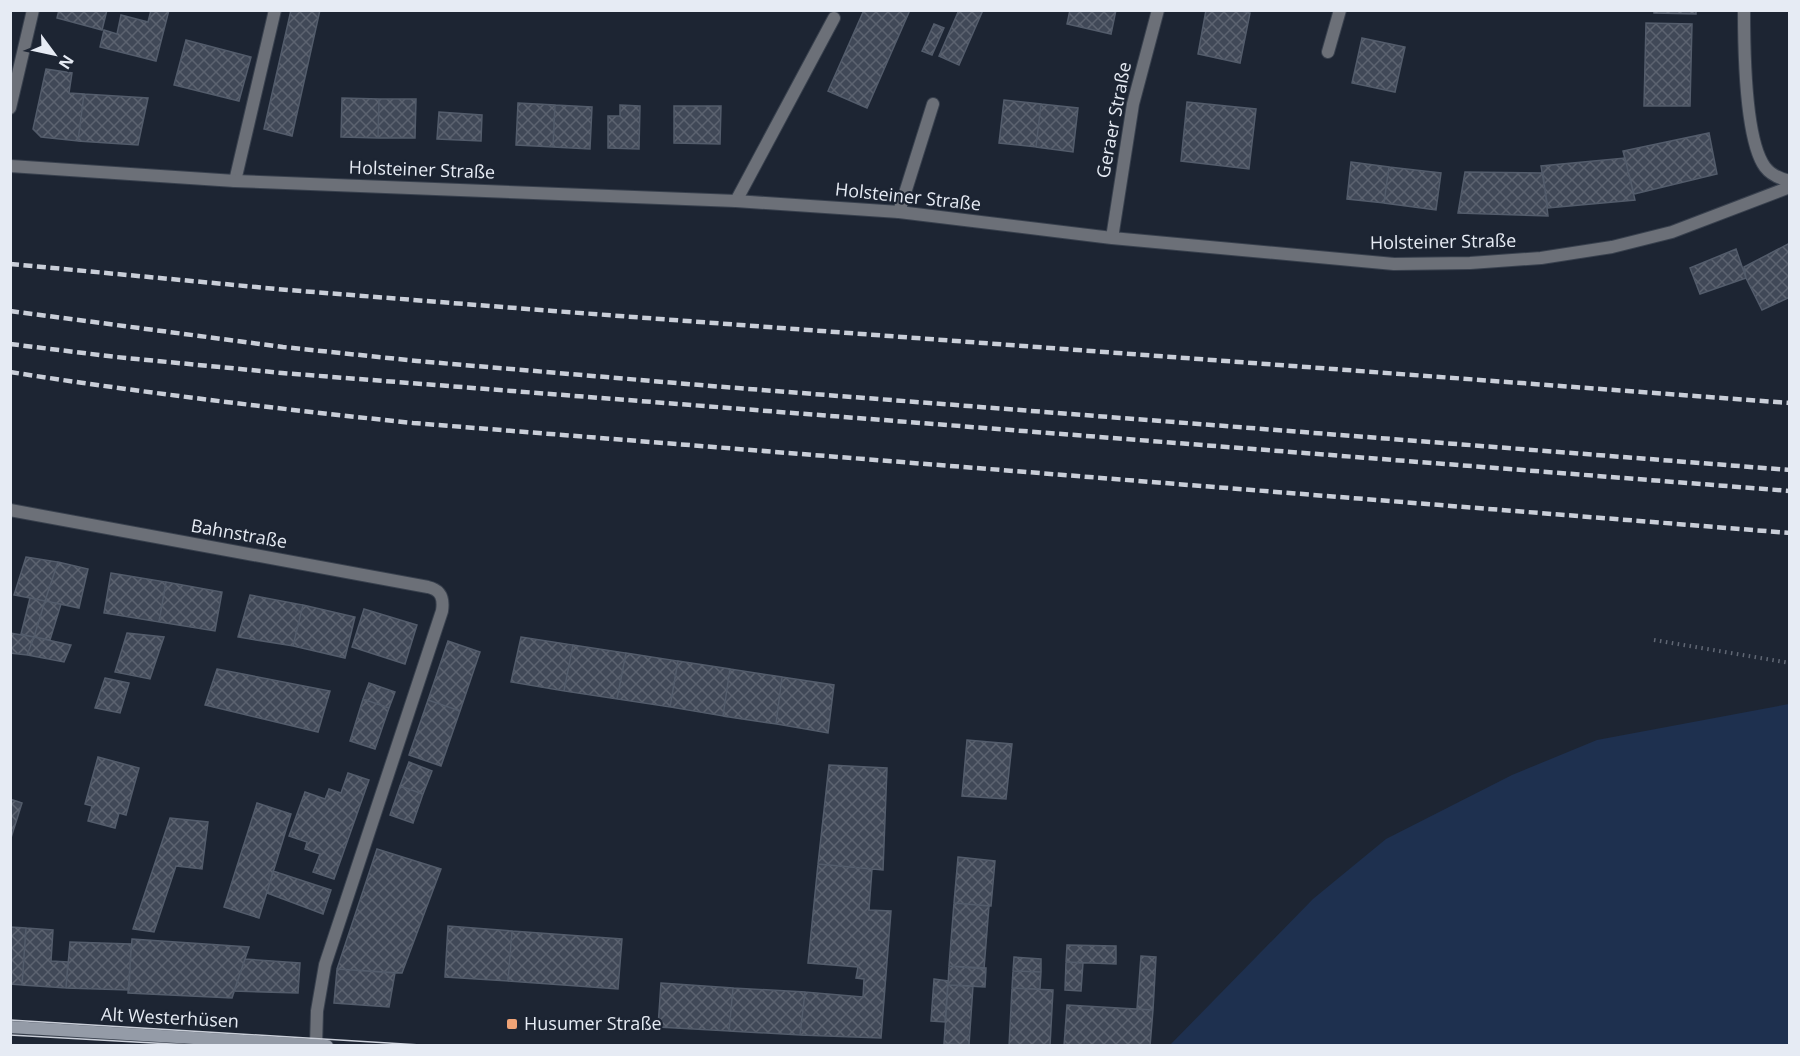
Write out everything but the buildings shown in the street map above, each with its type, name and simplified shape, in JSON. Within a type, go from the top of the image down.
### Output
[{"type":"main road","name":"Alt Westerhüsen","points":[[10,1027],[327,1046]]},
{"type":"street","points":[[10,108],[33,10]]},
{"type":"street","points":[[235,181],[275,10]]},
{"type":"street","name":"Geraer Straße","points":[[1112,238],[1133,104],[1158,10]]},
{"type":"street","points":[[1328,52],[1341,10]]},
{"type":"street","points":[[1744,10],[1748,100],[1756,143],[1765,167],[1774,176],[1790,181]]},
{"type":"street","points":[[736,201],[834,18]]},
{"type":"street","points":[[899,212],[933,104]]},
{"type":"street","name":"Holsteiner Straße","points":[[10,166],[235,181],[736,201],[899,212],[1112,238],[1394,264],[1470,263],[1541,258],[1612,247],[1672,232],[1790,186]]},
{"type":"street","name":"Bahnstraße","points":[[10,510],[428,586],[442,596],[444,600],[442,611],[325,965],[317,1011],[316,1045]]},
{"type":"path","points":[[1654,640],[1790,663]]},
{"type":"shaded area","points":[[1789,704],[1789,1045],[1170,1045],[1313,899],[1386,839],[1512,775],[1597,740]]},
{"type":"tram line","points":[[10,1020],[437,1046]]},
{"type":"tram line","points":[[10,1035],[207,1046]]},
{"type":"railway","points":[[10,264],[288,290],[553,311],[1790,403]]},
{"type":"railway","points":[[10,311],[283,347],[417,361],[1790,470]]},
{"type":"railway","points":[[10,344],[282,373],[1790,491]]},
{"type":"railway","points":[[10,372],[212,400],[413,423],[1790,533]]},
{"type":"place","name":"Husumer Straße","points":[[512,1024]]}]
